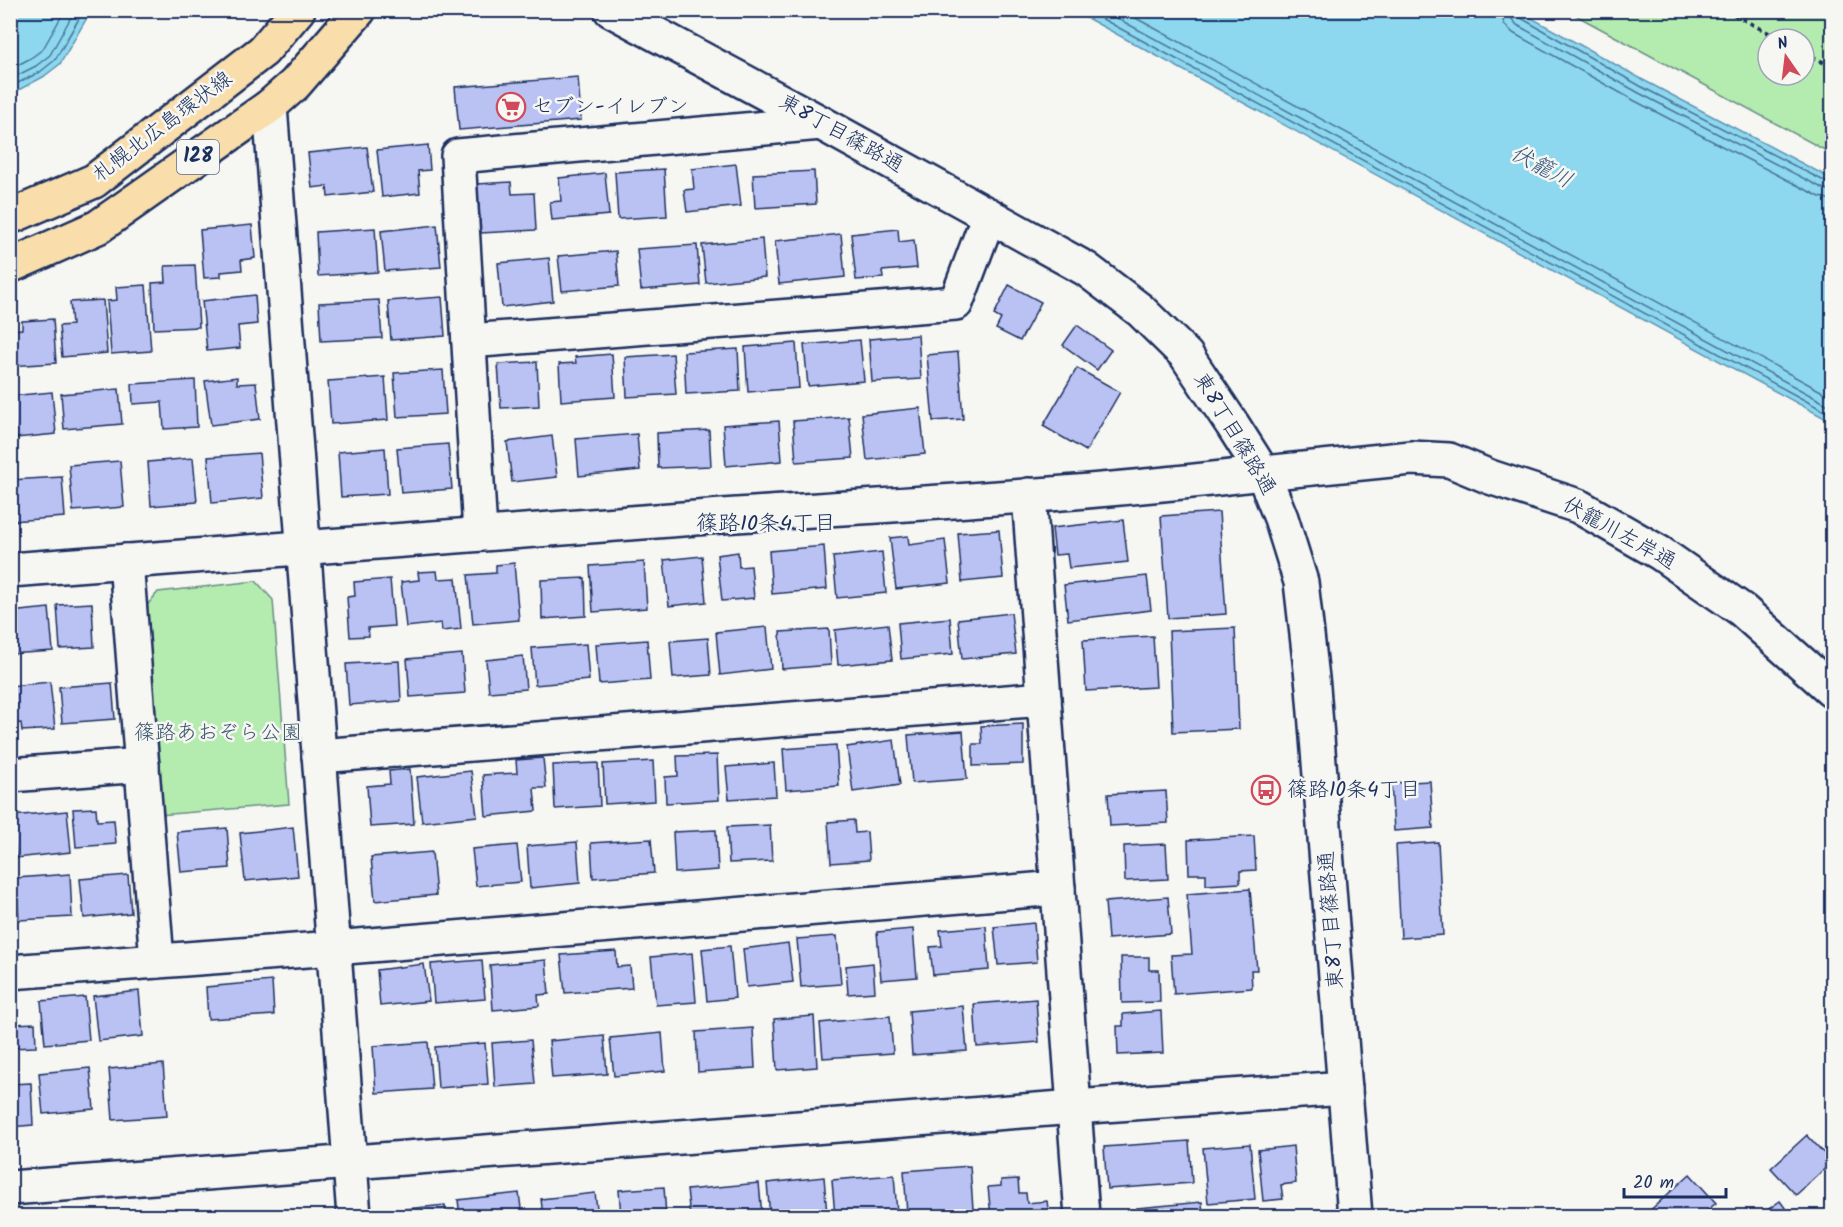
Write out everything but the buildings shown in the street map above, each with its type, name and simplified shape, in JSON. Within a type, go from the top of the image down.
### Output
[{"type":"main road","name":"札幌北広島環状線","points":[[10,218],[94,181],[263,51],[298,10]]},
{"type":"main road","name":"札幌北広島環状線","points":[[10,266],[98,227],[270,106],[295,84],[359,10]]},
{"type":"street","name":"東8丁目篠路通","points":[[611,10],[1086,269],[1140,310],[1185,355],[1233,424],[1263,473],[1281,518],[1301,582],[1314,698],[1355,1216]]},
{"type":"street","points":[[270,106],[354,1216]]},
{"type":"street","points":[[480,533],[458,156],[821,123]]},
{"type":"street","points":[[469,341],[956,303],[989,215]]},
{"type":"street","name":"伏籠川左岸通","points":[[10,570],[480,533],[1029,495],[1411,458],[1449,460],[1490,477],[1578,506],[1660,553],[1742,610],[1833,690]]},
{"type":"street","points":[[1029,495],[1082,1216]]},
{"type":"street","points":[[126,561],[157,962]]},
{"type":"street","points":[[319,756],[1044,699]]},
{"type":"street","points":[[10,775],[142,765]]},
{"type":"street","points":[[10,972],[334,948],[1058,888]]},
{"type":"street","points":[[10,1188],[1345,1088]]},
{"type":"path","points":[[1726,10],[1758,27]]},
{"type":"path","points":[[1816,58],[1833,67]]},
{"type":"green space","points":[[1568,11],[1832,11],[1832,154]]},
{"type":"green space","name":"篠路あおぞら公園","points":[[256,581],[273,600],[289,804],[159,815],[144,609],[158,592]]},
{"type":"water","points":[[11,10],[91,11],[60,64],[43,77],[11,94]]},
{"type":"water","name":"伏籠川","points":[[1074,11],[1519,11],[1645,81],[1832,179],[1832,422]]},
{"type":"place","name":"セブン-イレブン","points":[[511,107]]},
{"type":"place","name":"篠路10条4丁目","points":[[1266,790]]},
{"type":"district","name":"篠路10条4丁目","points":[[766,524]]}]
